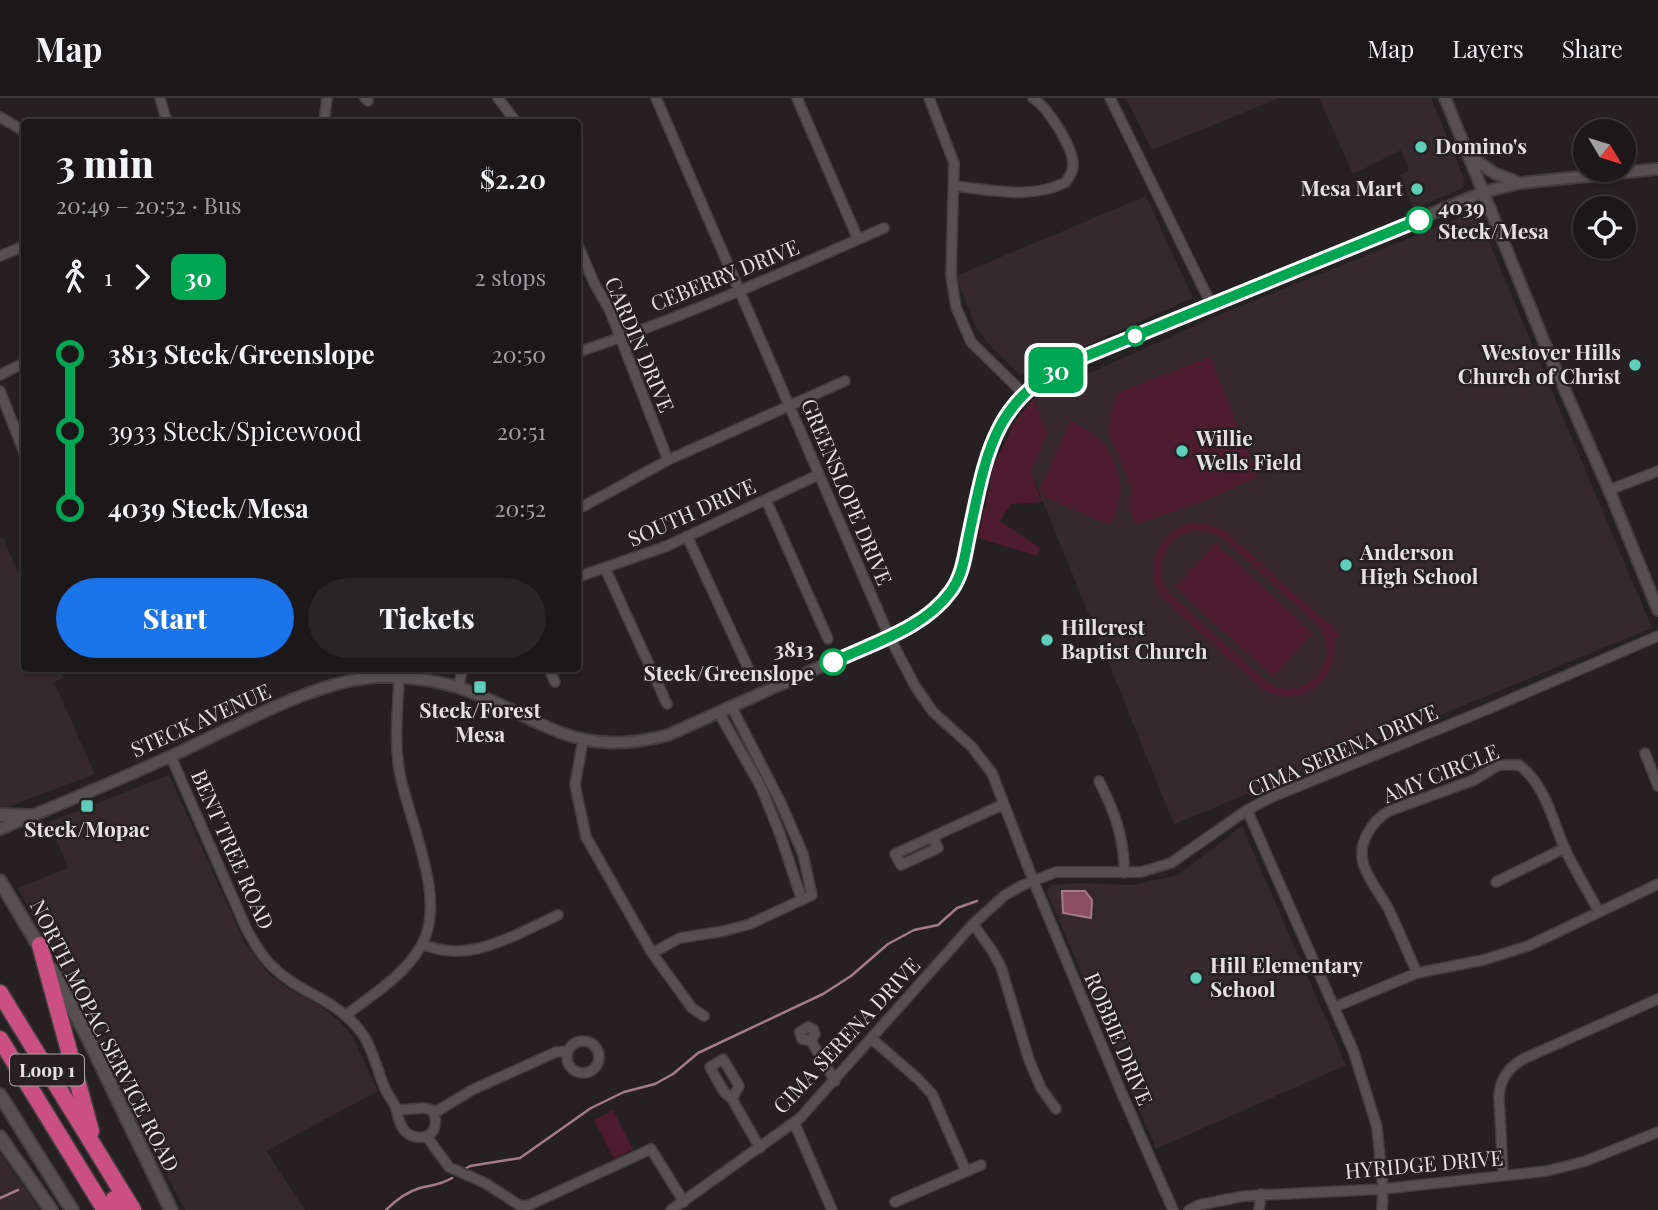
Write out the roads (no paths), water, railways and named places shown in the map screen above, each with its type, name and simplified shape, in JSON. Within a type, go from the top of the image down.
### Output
[{"type":"highway","points":[[40,945],[94,1146]]},
{"type":"highway","name":"Loop 1","points":[[0,993],[133,1210]]},
{"type":"highway","points":[[0,1013],[109,1208]]},
{"type":"highway","points":[[0,1039],[109,1208]]},
{"type":"highway","name":"Loop 1","points":[[0,1059],[109,1208]]},
{"type":"main road","points":[[0,815],[30,816]]},
{"type":"main road","name":"NORTH MOPAC SERVICE ROAD","points":[[0,881],[40,945],[171,1210]]},
{"type":"main road","points":[[0,1095],[72,1210]]},
{"type":"main road","points":[[0,1137],[51,1210]]},
{"type":"street","points":[[160,98],[166,119]]},
{"type":"street","points":[[324,119],[327,98]]},
{"type":"street","points":[[498,98],[514,119]]},
{"type":"street","name":"GREENSLOPE DRIVE","points":[[656,98],[890,636],[915,686],[933,712],[985,762],[1033,880]]},
{"type":"street","points":[[797,98],[858,239]]},
{"type":"street","points":[[929,98],[954,163],[951,276],[962,327],[971,342],[1024,394]]},
{"type":"street","points":[[955,186],[1038,193],[1066,182],[1073,168],[1072,159],[1050,115],[1033,98]]},
{"type":"street","points":[[1110,98],[1212,306]]},
{"type":"street","points":[[1445,98],[1549,354],[1658,610]]},
{"type":"street","points":[[0,117],[21,129]]},
{"type":"street","points":[[1468,155],[1497,175],[1520,183]]},
{"type":"street","name":"STECK AVENUE","points":[[0,828],[171,757],[294,700],[331,686],[376,677],[417,679],[458,687],[538,725],[583,740],[637,743],[668,735],[890,636],[924,618],[952,590],[961,570],[989,449],[1003,420],[1024,394],[1061,367],[1484,192],[1520,183],[1658,169]]},
{"type":"street","name":"CEBERRY DRIVE","points":[[581,351],[739,291],[884,228]]},
{"type":"street","points":[[0,256],[21,247]]},
{"type":"street","name":"CARDIN DRIVE","points":[[581,252],[610,311],[668,460]]},
{"type":"street","points":[[0,375],[21,364]]},
{"type":"street","points":[[581,506],[668,460],[845,381]]},
{"type":"street","points":[[0,391],[21,444]]},
{"type":"street","points":[[1609,490],[1658,471]]},
{"type":"street","name":"SOUTH DRIVE","points":[[581,576],[687,536],[818,475]]},
{"type":"street","points":[[766,500],[828,639]]},
{"type":"street","points":[[687,536],[750,672]]},
{"type":"street","points":[[605,568],[667,704]]},
{"type":"street","name":"CIMA SERENA DRIVE","points":[[671,1210],[794,1122],[835,1081],[973,924],[1004,895],[1056,872],[1141,872],[1171,863],[1247,810],[1301,784],[1488,709],[1658,636]]},
{"type":"street","points":[[458,687],[462,672]]},
{"type":"street","points":[[551,672],[555,682]]},
{"type":"street","points":[[346,1015],[411,960],[423,944],[429,912],[429,881],[400,773],[396,723],[399,678]]},
{"type":"street","points":[[652,953],[680,938],[724,931],[750,923],[812,895],[803,853],[780,801],[732,708]]},
{"type":"street","points":[[719,713],[761,787],[802,900]]},
{"type":"street","points":[[583,740],[575,785],[581,824],[652,953],[692,1008],[704,1016]]},
{"type":"street","points":[[1644,753],[1658,786]]},
{"type":"street","name":"BENT TREE ROAD","points":[[171,757],[257,949],[272,967],[336,1006],[346,1015],[367,1041],[405,1132],[429,1140]]},
{"type":"street","name":"AMY CIRCLE","points":[[1417,973],[1388,908],[1363,865],[1364,844],[1369,830],[1380,816],[1389,811],[1474,780],[1499,765],[1512,763],[1524,769],[1539,787],[1564,848],[1599,912]]},
{"type":"street","points":[[1099,781],[1123,844],[1124,873]]},
{"type":"street","points":[[933,837],[1004,804]]},
{"type":"street","points":[[1247,810],[1353,1050],[1377,1126],[1383,1189],[1382,1210]]},
{"type":"street","points":[[1496,882],[1564,848]]},
{"type":"street","name":"ROBBIE DRIVE","points":[[1033,880],[1173,1210]]},
{"type":"street","points":[[1335,1007],[1417,973],[1508,954],[1658,884]]},
{"type":"street","points":[[423,944],[440,952],[467,950],[502,941],[558,915]]},
{"type":"street","points":[[973,924],[1001,967],[1029,1060],[1041,1088],[1056,1109]]},
{"type":"street","points":[[1503,1175],[1499,1084],[1513,1065],[1658,999]]},
{"type":"street","points":[[872,1039],[919,1079],[932,1094],[966,1171]]},
{"type":"street","points":[[811,1041],[835,1081]]},
{"type":"street","points":[[434,1112],[484,1085],[556,1052],[568,1051]]},
{"type":"street","points":[[732,1099],[760,1148]]},
{"type":"street","points":[[397,1110],[425,1108],[434,1112]]},
{"type":"street","points":[[434,1112],[436,1124],[429,1140],[449,1167],[485,1183],[519,1205],[527,1206],[651,1149],[684,1202]]},
{"type":"street","points":[[794,1122],[832,1210]]},
{"type":"street","name":"HYRIDGE DRIVE","points":[[1189,1210],[1221,1199],[1261,1194],[1383,1189],[1547,1171],[1586,1161],[1658,1132]]},
{"type":"street","points":[[895,1202],[981,1165]]},
{"type":"street","points":[[1259,1210],[1261,1194]]},
{"type":"waterway","points":[[465,1169],[520,1158],[591,1108],[624,1092],[655,1084],[673,1074],[698,1053],[823,994],[851,976],[888,944],[914,930],[938,925],[957,908],[977,901]]},
{"type":"waterway","points":[[386,1210],[410,1192],[452,1178]]},
{"type":"waterway","points":[[0,1198],[18,1190]]},
{"type":"place","name":"Domino's","points":[[1421,147]]},
{"type":"place","name":"Mesa Mart","points":[[1417,189]]},
{"type":"place","name":"4039 Steck/Mesa","points":[[1419,220]]},
{"type":"place","name":"Westover Hills Church of Christ","points":[[1635,365]]},
{"type":"place","name":"Willie Wells Field","points":[[1182,451]]},
{"type":"place","name":"Anderson High School","points":[[1346,565]]},
{"type":"place","name":"Hillcrest Baptist Church","points":[[1047,640]]},
{"type":"place","name":"3813 Steck/Greenslope","points":[[833,662]]},
{"type":"place","name":"Steck/Forest Mesa","points":[[480,687]]},
{"type":"place","name":"Steck/Mopac","points":[[87,806]]},
{"type":"place","name":"Hill Elementary School","points":[[1196,978]]}]
